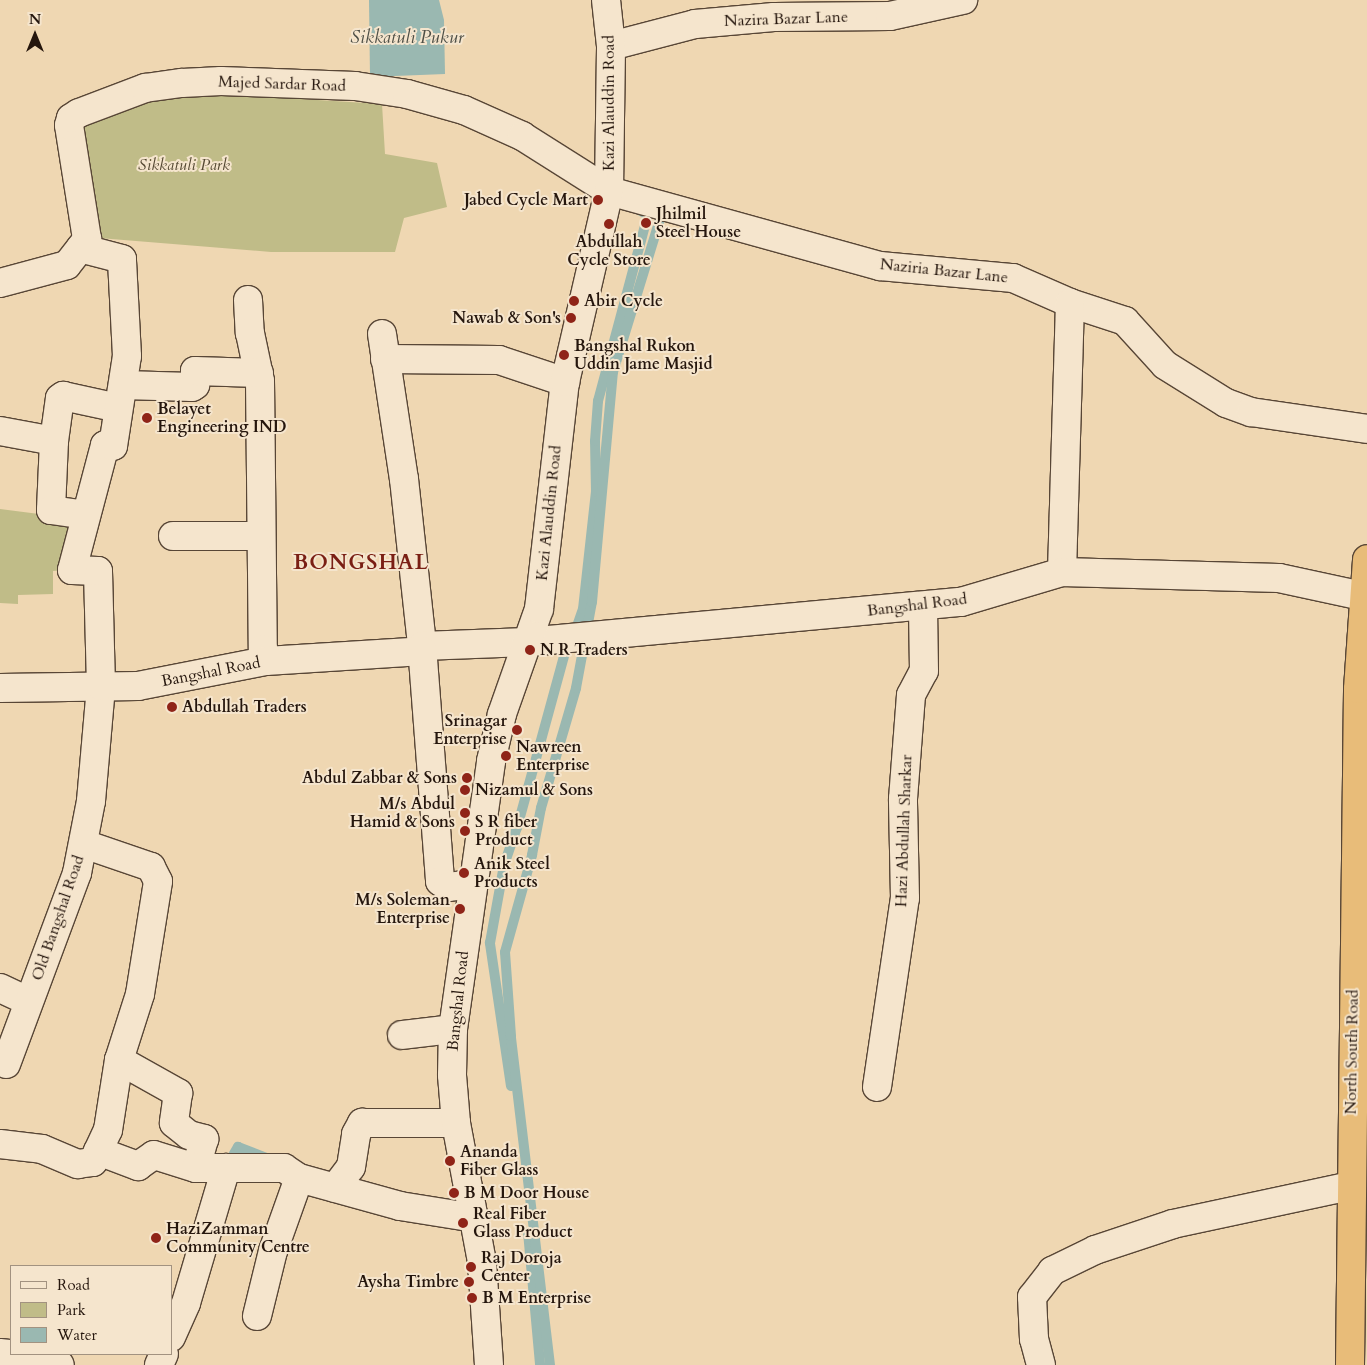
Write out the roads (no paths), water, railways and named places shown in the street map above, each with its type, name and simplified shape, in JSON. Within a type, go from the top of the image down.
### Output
[{"type":"highway","name":"North South Road","points":[[1350,1365],[1350,1186],[1358,689],[1367,559]]},
{"type":"street","name":"Kazi Alauddin Road","points":[[527,642],[539,609],[565,382],[609,191],[611,46],[606,0]]},
{"type":"street","name":"Nazira Bazar Lane","points":[[611,46],[695,24],[774,18],[890,16],[963,0]]},
{"type":"street","name":"Majed Sardar Road","points":[[80,248],[87,239],[69,125],[70,118],[127,93],[182,83],[220,81],[355,86],[407,94],[464,110],[522,136],[609,191]]},
{"type":"street","name":"Naziria Bazar Lane","points":[[609,191],[880,266],[1013,278],[1070,303],[1124,321],[1165,365],[1226,403],[1251,412],[1367,429]]},
{"type":"street","points":[[0,283],[66,265],[80,248],[122,258],[127,356],[120,397],[113,446],[104,445],[86,515],[51,510],[54,441],[60,398],[64,396],[120,397],[192,387],[195,385],[195,371],[259,373]]},
{"type":"street","points":[[248,300],[250,333],[259,373],[263,471],[261,536],[263,649],[266,661]]},
{"type":"street","points":[[1062,572],[1070,303]]},
{"type":"street","points":[[474,884],[448,887],[440,881],[422,648],[404,479],[384,347],[499,360],[565,382]]},
{"type":"street","points":[[0,432],[54,441]]},
{"type":"street","name":"Old Bangshal Road","points":[[6,1064],[77,873],[84,844],[101,686],[98,571],[72,570],[86,515]]},
{"type":"street","points":[[173,536],[261,536]]},
{"type":"street","name":"Bangshal Road","points":[[0,688],[138,686],[266,661],[422,648],[527,642],[961,602],[1062,572],[1279,578],[1365,596]]},
{"type":"street","name":"Hazi Abdullah Sharkar","points":[[877,1087],[905,898],[903,799],[911,695],[924,671],[923,606]]},
{"type":"street","name":"Bangshal Road","points":[[489,1365],[475,1218],[456,1123],[452,1075],[453,1029],[491,761],[502,714],[527,642]]},
{"type":"street","points":[[0,1144],[42,1149],[78,1164],[93,1162],[108,1130],[119,1060],[140,994],[158,881],[151,867],[84,844]]},
{"type":"street","name":"Old Bangshal Road","points":[[0,988],[28,1001]]},
{"type":"street","points":[[402,1035],[453,1029]]},
{"type":"street","points":[[119,1060],[178,1094],[174,1123],[189,1135],[204,1139],[196,1168]]},
{"type":"street","points":[[335,1188],[351,1167],[356,1134],[362,1123],[456,1123]]},
{"type":"street","points":[[98,1151],[138,1166],[154,1155],[196,1168],[284,1168],[299,1178],[400,1206],[475,1218]]},
{"type":"street","points":[[172,1335],[186,1303],[226,1168]]},
{"type":"street","points":[[256,1316],[273,1251],[299,1178]]},
{"type":"street","points":[[1041,1365],[1034,1339],[1032,1296],[1052,1271],[1095,1250],[1173,1224],[1350,1186]]},
{"type":"street","points":[[18,1355],[37,1357],[60,1365]]},
{"type":"water","name":"Sikkatuli Pukur","points":[[369,0],[439,0],[444,20],[445,74],[370,77]]},
{"type":"waterway","points":[[571,633],[575,632],[583,609],[596,492],[595,441],[598,401],[648,215],[637,209]]},
{"type":"waterway","points":[[550,1365],[511,1036],[505,952],[532,855],[541,808],[576,688],[592,602],[613,372],[660,219]]},
{"type":"waterway","points":[[511,1086],[490,943],[504,865],[517,828],[567,645]]},
{"type":"waterway","points":[[228,1164],[238,1147],[269,1159]]},
{"type":"waterway","points":[[528,1232],[540,1365]]},
{"type":"place","name":"Jabed Cycle Mart","points":[[598,200]]},
{"type":"place","name":"Jhilmil Steel House","points":[[646,223]]},
{"type":"place","name":"Abdullah Cycle Store","points":[[609,224]]},
{"type":"place","name":"Abir Cycle","points":[[574,301]]},
{"type":"place","name":"Nawab & Son's","points":[[571,318]]},
{"type":"place","name":"Bangshal Rukon Uddin Jame Masjid","points":[[564,355]]},
{"type":"place","name":"Belayet Engineering IND","points":[[147,418]]},
{"type":"place","name":"N R Traders","points":[[530,650]]},
{"type":"place","name":"Abdullah Traders","points":[[172,707]]},
{"type":"place","name":"Srinagar Enterprise","points":[[517,730]]},
{"type":"place","name":"Nawreen Enterprise","points":[[506,756]]},
{"type":"place","name":"Abdul Zabbar & Sons","points":[[467,778]]},
{"type":"place","name":"Nizamul & Sons","points":[[465,790]]},
{"type":"place","name":"M/s Abdul Hamid & Sons","points":[[465,813]]},
{"type":"place","name":"S R fiber Product","points":[[465,831]]},
{"type":"place","name":"Anik Steel Products","points":[[464,873]]},
{"type":"place","name":"M/s Soleman Enterprise","points":[[460,909]]},
{"type":"place","name":"Ananda Fiber Glass","points":[[450,1161]]},
{"type":"place","name":"B M Door House","points":[[454,1193]]},
{"type":"place","name":"Real Fiber Glass Product","points":[[463,1223]]},
{"type":"place","name":"HaziZamman Community Centre","points":[[156,1238]]},
{"type":"place","name":"Raj Doroja Center","points":[[471,1267]]},
{"type":"place","name":"Aysha Timbre","points":[[469,1282]]},
{"type":"place","name":"B M Enterprise","points":[[472,1298]]},
{"type":"district","name":"BONGSHAL","points":[[361,563]]},
{"type":"park label","name":"Sikkatuli Park","points":[[184,165]]}]
